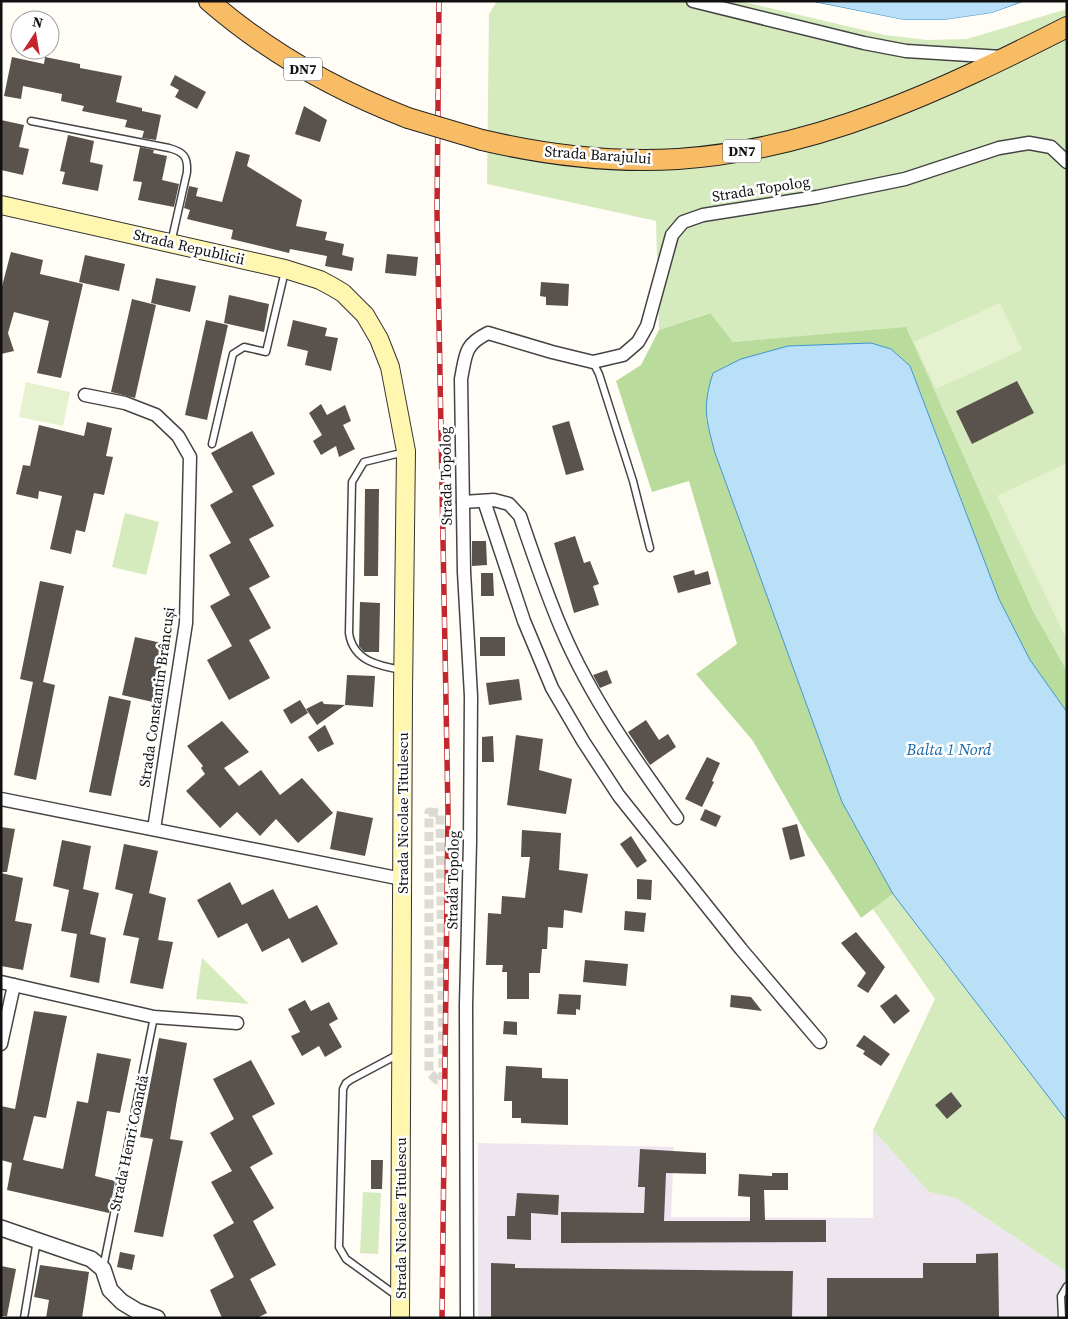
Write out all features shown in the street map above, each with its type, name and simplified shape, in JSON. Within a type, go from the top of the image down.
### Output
[{"type":"highway","name":"Strada Barajului","points":[[209,1],[259,40],[305,70],[342,90],[408,118],[482,140],[548,153],[606,159],[678,159],[738,151],[790,141],[865,118],[904,103],[1007,57],[1065,28]]},
{"type":"main road","name":"Strada Republicii","points":[[1,205],[171,243],[320,280],[343,293],[365,315]]},
{"type":"main road","name":"Strada Nicolae Titulescu","points":[[365,315],[379,339],[390,367],[406,452],[400,1318]]},
{"type":"street","name":"Strada Barajului","points":[[693,1],[864,43],[906,51],[1007,57]]},
{"type":"street","name":"Strada Topolog","points":[[467,1318],[466,1005],[470,842],[470,696],[464,572],[461,379],[468,348],[475,340],[488,333],[594,362],[624,355],[638,342],[647,326],[672,235],[684,222],[703,215],[817,197],[906,179],[999,148],[1028,143],[1051,147],[1067,162]]},
{"type":"street","name":"Strada Constantin Brâncuși","points":[[85,395],[125,403],[156,415],[178,436],[190,457],[186,623],[154,830]]},
{"type":"street","points":[[463,502],[494,500],[509,504],[520,516],[562,631],[591,689],[626,748],[677,818]]},
{"type":"street","points":[[484,501],[524,622],[552,688],[583,741],[619,796],[741,949],[820,1042]]},
{"type":"street","points":[[1,799],[402,879]]},
{"type":"street","points":[[1,1044],[8,984],[154,1017],[237,1023]]},
{"type":"street","points":[[1,1228],[91,1259],[103,1269],[110,1290],[122,1302],[137,1311],[157,1318]]},
{"type":"lane","points":[[31,121],[170,148],[184,154],[188,165],[188,172],[171,243]]},
{"type":"lane","points":[[212,444],[233,354],[244,347],[266,352],[285,270]]},
{"type":"lane","points":[[594,362],[634,480],[650,548]]},
{"type":"lane","points":[[403,670],[384,667],[367,660],[354,650],[350,642],[349,633],[352,482],[364,462],[406,452]]},
{"type":"lane","name":"Strada Henri Coandă","points":[[103,1269],[154,1017]]},
{"type":"lane","points":[[400,1298],[346,1259],[339,1247],[343,1089],[346,1083],[352,1079],[402,1052]]},
{"type":"lane","points":[[24,1318],[37,1240]]},
{"type":"lane","points":[[1062,1318],[1061,1296],[1067,1286]]},
{"type":"shaded area","points":[[873,1130],[929,1192],[956,1198],[1067,1272],[1067,1318],[478,1318],[478,1143],[674,1147],[671,1217],[873,1218]]},
{"type":"green space","points":[[497,1],[740,1],[885,35],[927,40],[967,39],[1067,9],[1067,671],[1033,611],[906,328],[733,342],[709,313],[659,330],[656,221],[487,184],[489,14]]},
{"type":"green space","points":[[1000,303],[1022,350],[936,389],[914,342]]},
{"type":"green space","points":[[710,313],[733,342],[906,327],[1033,611],[1067,671],[1067,712],[1030,660],[999,599],[910,366],[706,418],[715,453],[842,802],[893,894],[861,918],[807,835],[753,741],[696,674],[737,644],[689,481],[652,492],[616,381],[641,365],[659,330]]},
{"type":"green space","points":[[26,382],[70,392],[63,426],[19,417]]},
{"type":"green space","points":[[1067,463],[1067,640],[997,496]]},
{"type":"green space","points":[[125,513],[159,522],[146,575],[112,567]]},
{"type":"green space","points":[[893,894],[1067,1121],[1067,1272],[956,1198],[929,1192],[873,1130],[935,999],[873,909]]},
{"type":"green space","points":[[202,958],[249,1004],[196,999]]},
{"type":"green space","points":[[363,1192],[381,1193],[378,1254],[360,1253]]},
{"type":"water","points":[[810,1],[1024,1],[992,13],[944,20],[904,20]]},
{"type":"water","name":"Balta 1 Nord","points":[[871,343],[891,349],[910,366],[999,599],[1030,660],[1067,712],[1067,1121],[893,894],[842,802],[715,453],[706,413],[707,395],[713,373],[741,359],[788,346]]},
{"type":"pier","points":[[808,1],[904,20],[944,20],[992,13],[1026,1],[1024,4],[993,16],[944,23],[903,22],[810,4]]},
{"type":"building","points":[[11,60],[26,60],[44,64],[45,60],[60,60],[80,64],[80,68],[122,76],[116,102],[161,115],[156,140],[142,138],[144,131],[125,127],[127,120],[82,111],[84,106],[61,101],[62,94],[23,86],[21,99],[4,96]]},
{"type":"building","points":[[175,75],[206,92],[197,109],[175,97],[179,90],[170,85]]},
{"type":"building","points":[[304,106],[327,120],[320,142],[295,134]]},
{"type":"building","points":[[1,120],[24,125],[19,147],[29,149],[23,175],[1,170]]},
{"type":"building","points":[[68,135],[94,141],[90,162],[103,165],[98,191],[62,184],[65,172],[60,171]]},
{"type":"building","points":[[140,147],[154,150],[153,153],[167,156],[162,180],[179,184],[174,207],[138,200],[142,182],[133,181]]},
{"type":"building","points":[[236,151],[250,155],[247,166],[302,200],[296,226],[327,232],[325,240],[344,244],[342,255],[354,258],[352,271],[325,266],[327,256],[290,249],[289,253],[231,239],[233,230],[187,219],[190,210],[184,208],[189,186],[198,188],[196,196],[222,202]]},
{"type":"building","points":[[11,252],[43,260],[40,274],[83,284],[61,378],[37,373],[49,321],[14,312],[8,333],[14,351],[1,354],[1,290]]},
{"type":"building","points":[[387,254],[418,257],[416,276],[385,273]]},
{"type":"building","points":[[85,255],[125,264],[119,291],[79,282]]},
{"type":"building","points":[[156,278],[196,286],[190,312],[151,303]]},
{"type":"building","points":[[541,282],[569,284],[568,306],[546,305],[546,297],[540,296]]},
{"type":"building","points":[[229,295],[269,304],[264,332],[224,323]]},
{"type":"building","points":[[132,299],[156,305],[135,398],[111,392]]},
{"type":"building","points":[[206,320],[228,325],[207,420],[185,415]]},
{"type":"building","points":[[293,320],[327,328],[325,336],[338,338],[331,371],[305,365],[308,351],[287,346]]},
{"type":"building","points":[[1017,381],[1034,413],[972,444],[956,411]]},
{"type":"building","points":[[321,404],[327,415],[345,405],[351,421],[343,425],[355,449],[339,457],[336,446],[321,455],[313,441],[322,435],[309,413]]},
{"type":"building","points":[[569,421],[584,470],[566,475],[552,426]]},
{"type":"building","points":[[87,422],[112,428],[106,456],[113,457],[104,495],[94,493],[85,532],[76,530],[71,554],[50,549],[62,496],[39,491],[38,499],[16,494],[23,465],[30,466],[39,425],[84,436]]},
{"type":"building","points":[[252,431],[275,474],[252,486],[274,526],[249,539],[270,577],[249,588],[271,628],[249,640],[270,678],[229,700],[207,660],[232,646],[210,606],[230,595],[209,555],[231,543],[210,505],[233,492],[211,453]]},
{"type":"building","points":[[365,489],[379,489],[378,576],[364,576]]},
{"type":"building","points":[[575,536],[584,563],[590,561],[599,584],[593,586],[599,605],[574,613],[554,543]]},
{"type":"building","points":[[472,541],[486,541],[487,565],[472,566]]},
{"type":"building","points":[[694,570],[695,575],[708,571],[711,584],[678,593],[673,576]]},
{"type":"building","points":[[481,573],[493,573],[494,596],[481,596]]},
{"type":"building","points":[[40,581],[64,586],[43,682],[55,685],[36,780],[14,775],[33,682],[20,679]]},
{"type":"building","points":[[360,602],[380,603],[379,652],[364,652],[359,646]]},
{"type":"building","points":[[135,637],[166,644],[153,702],[122,695]]},
{"type":"building","points":[[480,637],[505,637],[505,656],[480,656]]},
{"type":"building","points":[[607,670],[612,683],[600,688],[593,675]]},
{"type":"building","points":[[347,675],[375,676],[373,707],[345,705]]},
{"type":"building","points":[[519,679],[522,700],[489,705],[486,683]]},
{"type":"building","points":[[109,696],[131,701],[111,796],[89,792]]},
{"type":"building","points":[[300,700],[308,713],[291,724],[283,710]]},
{"type":"building","points":[[322,701],[324,704],[345,705],[317,725],[306,709]]},
{"type":"building","points":[[646,720],[659,740],[668,734],[676,747],[650,765],[628,732]]},
{"type":"building","points":[[222,721],[249,752],[224,768],[239,786],[261,770],[280,795],[302,778],[333,813],[298,843],[276,819],[260,836],[237,812],[220,828],[186,791],[205,774],[201,768],[203,766],[187,746]]},
{"type":"building","points":[[325,725],[334,744],[318,752],[308,737]]},
{"type":"building","points":[[516,735],[543,739],[539,770],[572,779],[566,814],[507,805]]},
{"type":"building","points":[[493,736],[494,762],[482,762],[482,737]]},
{"type":"building","points":[[707,757],[720,763],[712,781],[714,782],[702,807],[685,799]]},
{"type":"building","points":[[705,809],[721,816],[716,827],[700,820]]},
{"type":"building","points":[[337,811],[373,818],[365,856],[330,849]]},
{"type":"building","points":[[797,824],[805,856],[790,860],[782,828]]},
{"type":"building","points":[[1,827],[15,829],[7,872],[1,872]]},
{"type":"building","points":[[522,830],[561,833],[559,870],[588,874],[582,913],[564,910],[563,928],[548,927],[547,949],[542,949],[540,973],[529,973],[529,999],[507,999],[507,972],[502,972],[503,965],[486,965],[488,913],[501,914],[502,896],[525,898],[530,857],[521,857]]},
{"type":"building","points":[[631,836],[647,861],[637,868],[620,844]]},
{"type":"building","points":[[62,840],[91,846],[83,889],[99,893],[90,934],[106,938],[99,983],[70,977],[77,934],[61,931],[69,890],[53,886]]},
{"type":"building","points":[[124,844],[158,851],[149,893],[166,898],[158,940],[173,942],[163,989],[130,983],[139,938],[123,935],[133,894],[115,889]]},
{"type":"building","points":[[1,873],[23,878],[15,921],[32,924],[23,970],[1,966]]},
{"type":"building","points":[[637,879],[652,880],[651,900],[637,899]]},
{"type":"building","points":[[230,882],[242,905],[273,889],[289,919],[317,905],[338,944],[302,963],[289,938],[262,952],[247,923],[218,938],[197,900]]},
{"type":"building","points":[[625,911],[646,913],[644,932],[624,930]]},
{"type":"building","points":[[856,932],[885,967],[868,993],[857,986],[866,973],[841,943]]},
{"type":"building","points":[[585,960],[628,964],[626,986],[583,982]]},
{"type":"building","points":[[559,994],[581,995],[580,1010],[576,1009],[576,1015],[557,1014]]},
{"type":"building","points":[[896,994],[910,1011],[894,1024],[880,1006]]},
{"type":"building","points":[[731,995],[751,997],[762,1011],[730,1007]]},
{"type":"building","points":[[305,1000],[311,1011],[329,1002],[338,1019],[329,1024],[342,1047],[325,1057],[319,1046],[302,1056],[291,1036],[300,1032],[288,1009]]},
{"type":"building","points":[[34,1011],[67,1016],[46,1118],[34,1116],[23,1160],[63,1169],[77,1101],[88,1103],[97,1053],[131,1059],[120,1113],[107,1111],[95,1176],[115,1181],[109,1213],[7,1190],[12,1163],[1,1160],[1,1106],[15,1109]]},
{"type":"building","points":[[504,1021],[517,1022],[517,1035],[503,1034]]},
{"type":"building","points":[[864,1035],[890,1054],[881,1066],[863,1054],[865,1051],[856,1046]]},
{"type":"building","points":[[159,1038],[187,1043],[170,1139],[183,1141],[163,1237],[134,1232],[153,1139],[140,1137]]},
{"type":"building","points":[[251,1060],[275,1104],[252,1116],[273,1154],[250,1167],[274,1208],[253,1221],[276,1265],[250,1279],[267,1313],[257,1318],[222,1318],[210,1290],[234,1277],[213,1235],[234,1223],[211,1182],[232,1171],[210,1133],[234,1119],[213,1079]]},
{"type":"building","points":[[506,1066],[542,1068],[542,1078],[568,1079],[568,1125],[521,1123],[521,1118],[512,1118],[512,1101],[504,1101]]},
{"type":"building","points":[[951,1092],[962,1106],[947,1119],[935,1105]]},
{"type":"building","points":[[640,1149],[706,1153],[706,1174],[666,1173],[664,1221],[750,1221],[750,1197],[738,1196],[739,1174],[772,1176],[772,1173],[788,1173],[788,1190],[764,1190],[765,1220],[826,1220],[826,1242],[561,1243],[561,1212],[644,1213],[645,1187],[638,1187]]},
{"type":"building","points":[[371,1160],[383,1160],[382,1189],[371,1189]]},
{"type":"building","points":[[517,1193],[559,1195],[558,1215],[531,1213],[531,1240],[507,1239],[507,1216],[515,1216]]},
{"type":"building","points":[[120,1252],[135,1255],[132,1270],[117,1267]]},
{"type":"building","points":[[998,1253],[999,1318],[827,1318],[827,1278],[923,1278],[923,1263],[976,1263],[976,1254]]},
{"type":"building","points":[[491,1263],[515,1264],[515,1268],[793,1271],[792,1318],[491,1318]]},
{"type":"building","points":[[40,1265],[89,1272],[82,1318],[46,1318],[49,1300],[34,1297]]},
{"type":"building","points":[[1,1266],[16,1269],[7,1316],[1,1316]]},
{"type":"tunnel","points":[[429,812],[440,813],[443,1080],[437,1080],[429,1072],[429,812]]},
{"type":"railway","points":[[439,1],[437,212],[448,812],[442,1318]]}]
